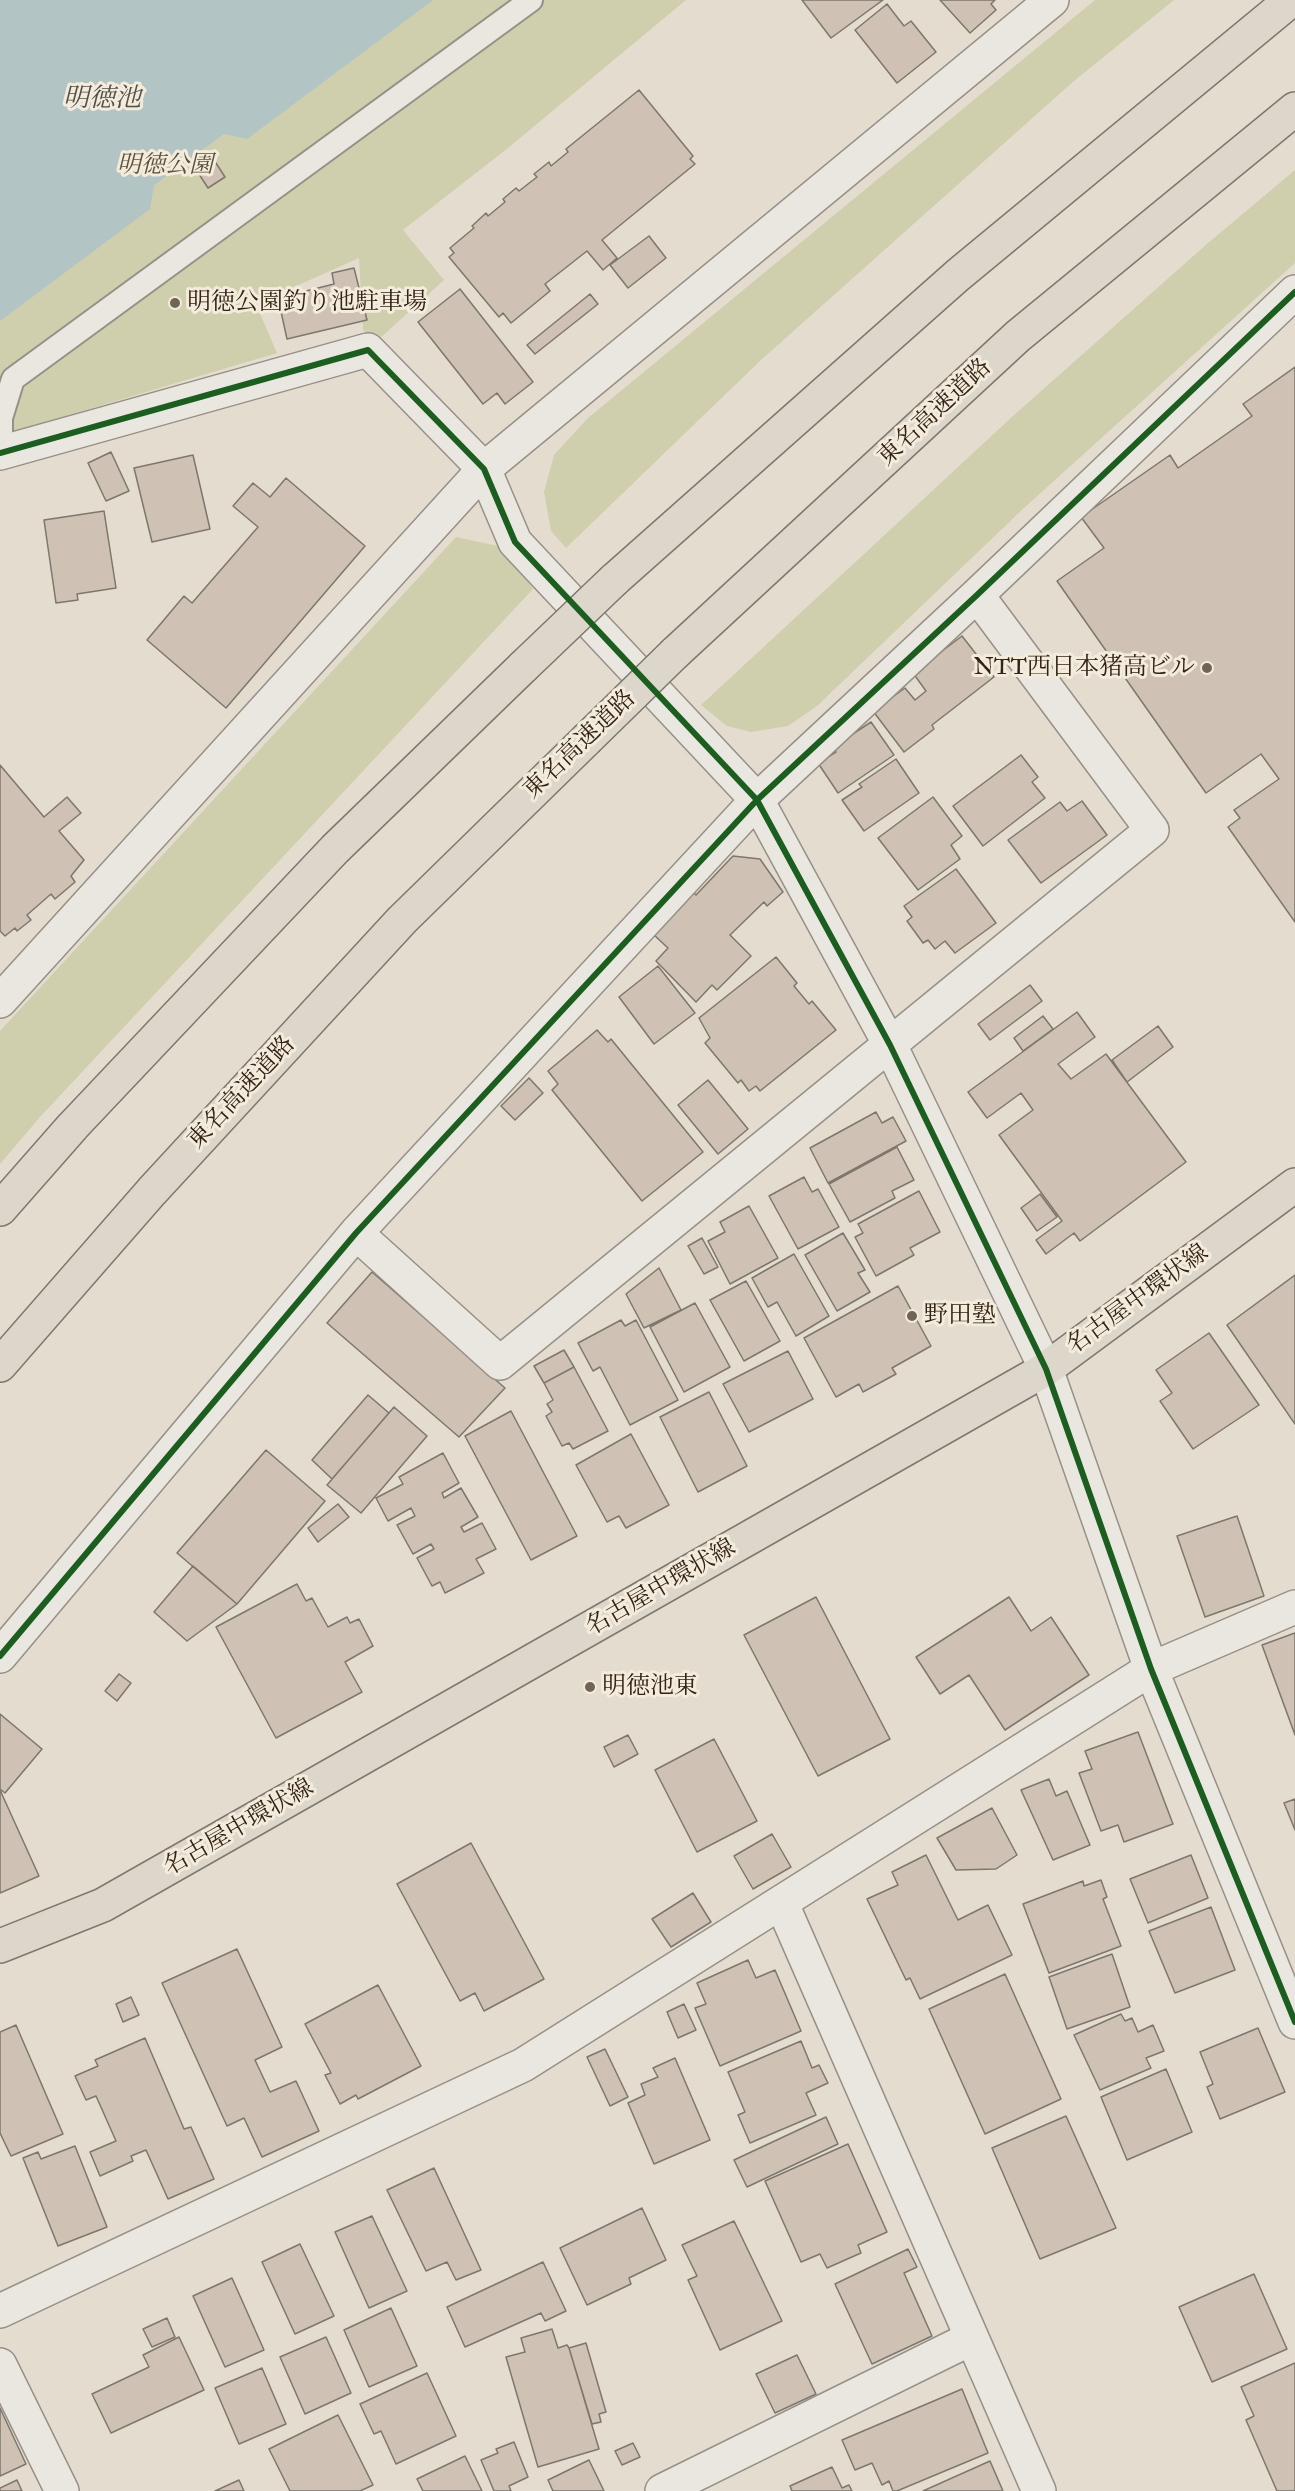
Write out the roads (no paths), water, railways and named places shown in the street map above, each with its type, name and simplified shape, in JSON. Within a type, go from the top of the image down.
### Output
[{"type":"main road","points":[[0,1209],[73,1126],[335,849],[614,580],[958,275],[1291,0]]},
{"type":"main road","name":"東名高速道路","points":[[0,1365],[160,1182],[402,920],[675,653],[1018,336],[1295,109]]},
{"type":"main road","name":"名古屋中環状線","points":[[0,1946],[104,1905],[1046,1369],[1295,1185]]},
{"type":"street","points":[[3,992],[484,469],[1048,1]]},
{"type":"street","points":[[0,1656],[356,1233],[757,800],[977,595],[1295,292]]},
{"type":"street","points":[[1,453],[368,350],[484,469],[515,542],[757,800],[891,1045],[1046,1369],[1151,1669],[1295,2022]]},
{"type":"street","points":[[356,1233],[500,1363],[1152,830],[977,595]]},
{"type":"street","points":[[0,2311],[523,2065],[782,1904],[1151,1669],[1295,1607]]},
{"type":"street","points":[[782,1904],[1039,2491]]},
{"type":"street","points":[[662,2491],[972,2338]]},
{"type":"street","points":[[0,2366],[62,2491]]},
{"type":"lane","points":[[1,453],[0,418],[13,379],[531,0]]},
{"type":"water","name":"明徳池","points":[[0,0],[433,0],[247,139],[224,134],[154,185],[150,209],[0,321]]},
{"type":"place","name":"明徳公園釣り池駐車場","points":[[175,303]]},
{"type":"place","name":"NTT西日本猪高ビル","points":[[1207,668]]},
{"type":"place","name":"野田塾","points":[[912,1316]]},
{"type":"place","name":"明徳池東","points":[[590,1687]]},
{"type":"park label","name":"明徳公園","points":[[165,166]]}]
